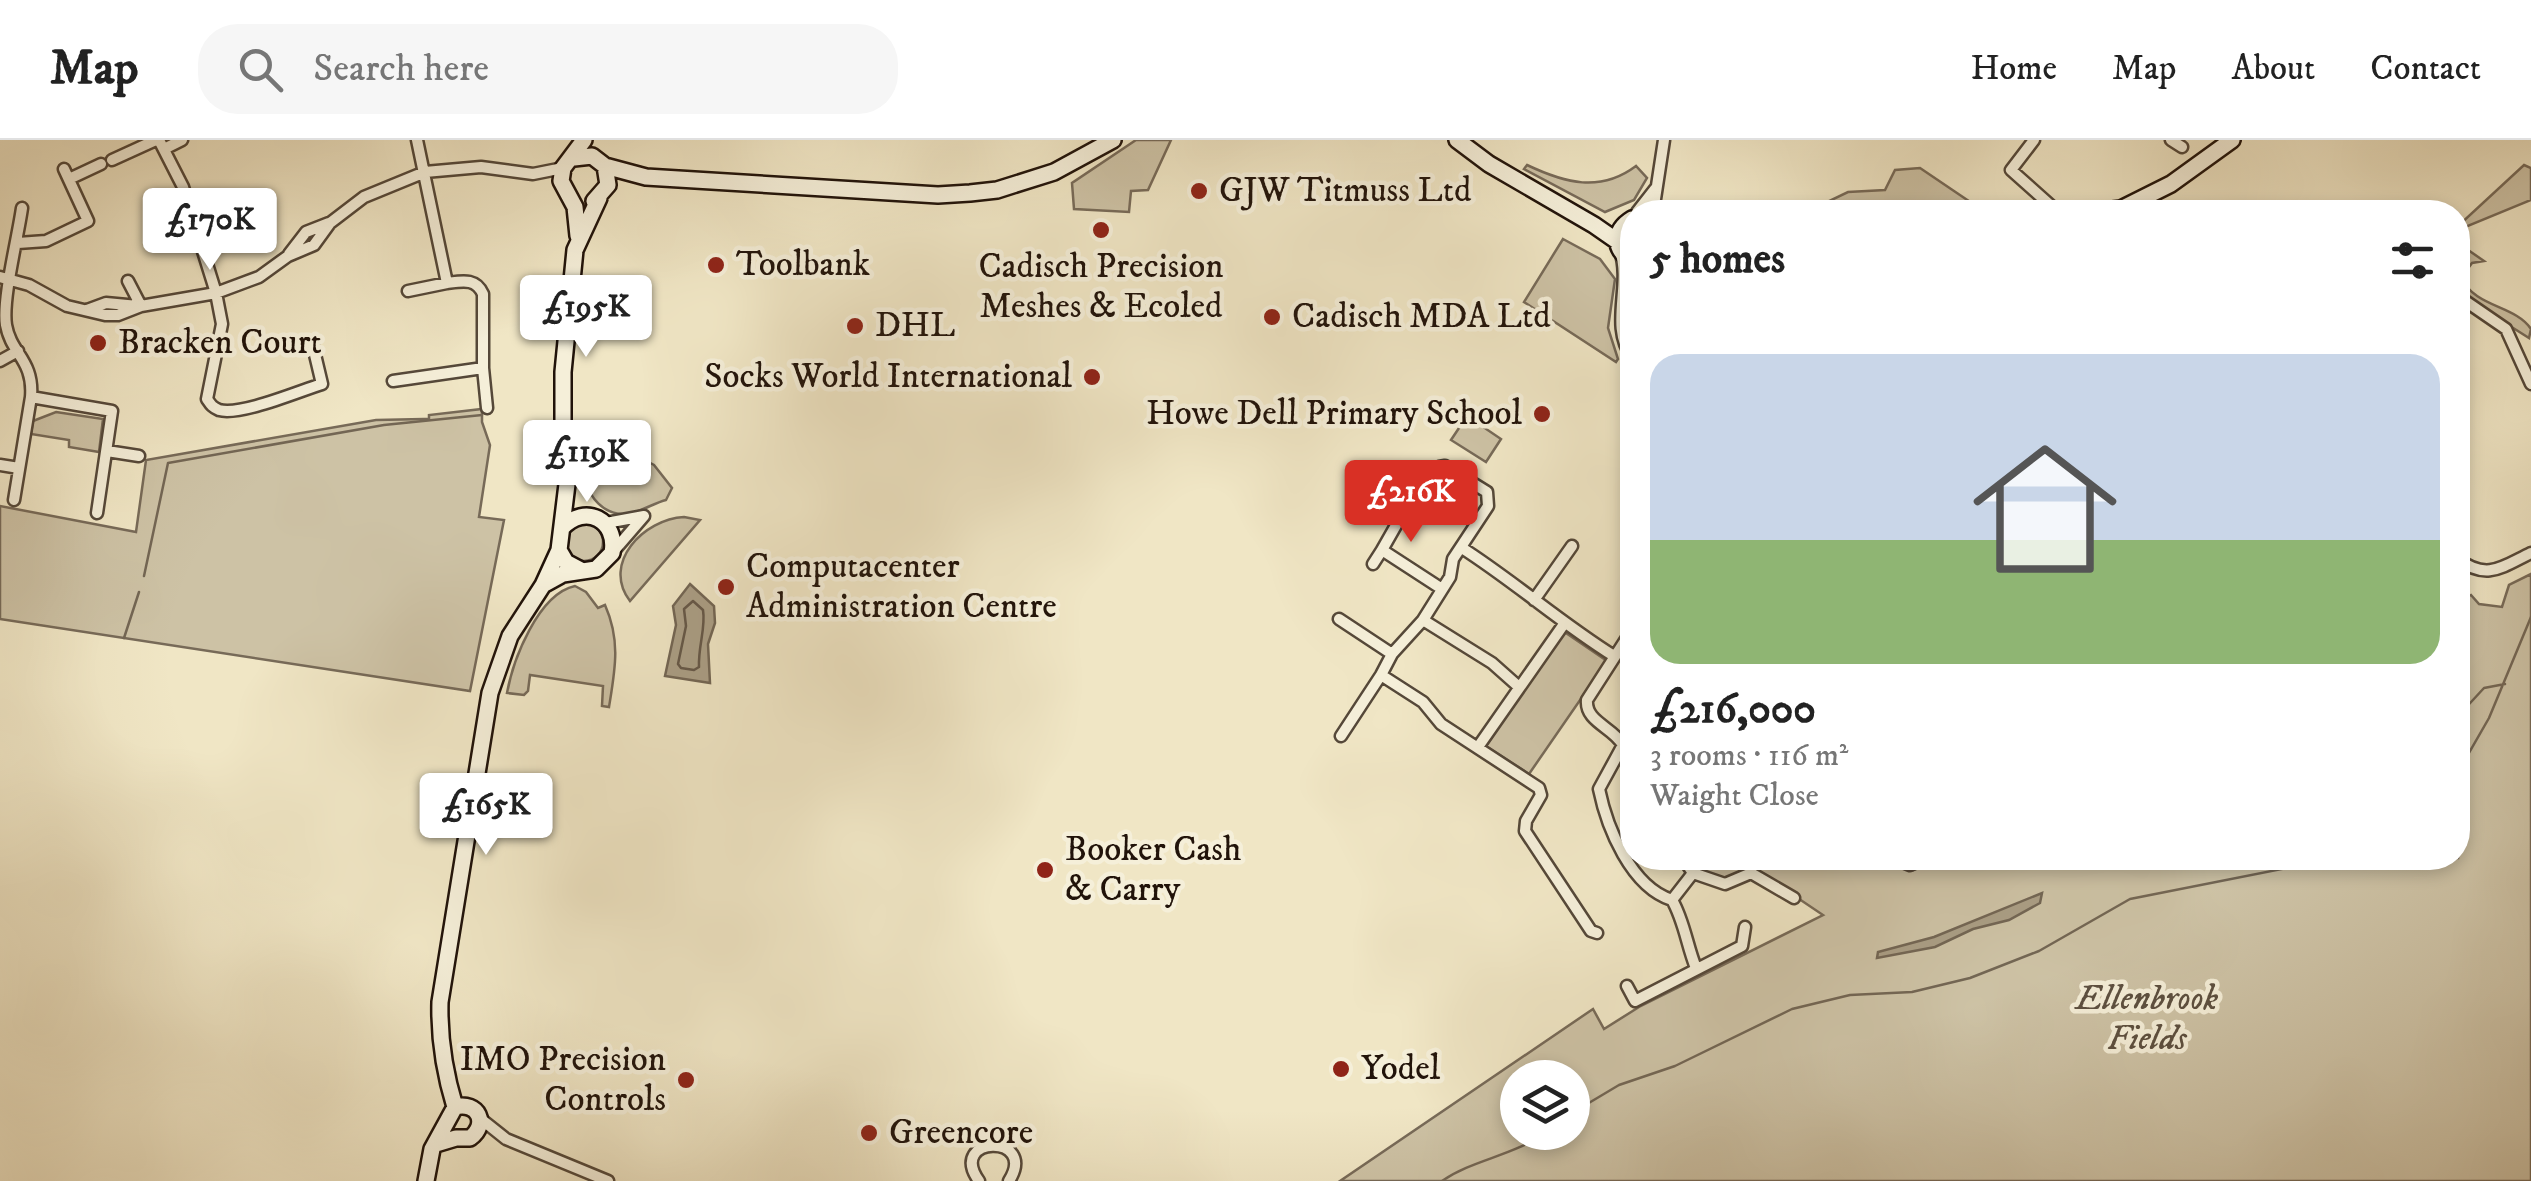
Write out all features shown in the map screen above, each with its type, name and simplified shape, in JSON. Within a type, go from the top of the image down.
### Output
[{"type":"street","points":[[18,244],[46,241],[88,222],[66,174],[160,143],[182,140]]},
{"type":"street","points":[[417,140],[447,283]]},
{"type":"street","points":[[455,1107],[439,1037],[440,1002],[490,693],[510,636],[543,585],[559,550],[568,476],[563,372],[578,240],[578,216],[565,192],[568,163],[588,140],[608,179],[578,240]]},
{"type":"street","points":[[532,174],[584,155],[646,177],[921,194],[970,193],[996,190],[1054,172],[1113,140]]},
{"type":"street","points":[[1457,140],[1522,185],[1594,225],[1620,247]]},
{"type":"street","points":[[1655,200],[1664,140]]},
{"type":"street","points":[[2034,140],[2011,170],[2045,200]]},
{"type":"street","points":[[2171,140],[2182,147]]},
{"type":"street","points":[[2138,200],[2186,174],[2232,140]]},
{"type":"street","points":[[160,143],[182,187],[216,292],[222,324],[207,399],[210,404],[218,410],[233,411],[322,384],[312,342]]},
{"type":"street","points":[[6,278],[66,306],[86,311],[106,302],[141,306],[216,292],[258,277],[314,244],[330,223],[364,197],[425,172],[482,168],[532,174],[583,203],[620,183],[646,177]]},
{"type":"street","points":[[1646,200],[1656,188]]},
{"type":"street","points":[[14,500],[32,397],[32,380],[6,324],[6,278],[18,244],[22,208]]},
{"type":"street","points":[[1594,225],[1620,220]]},
{"type":"street","points":[[128,281],[141,306]]},
{"type":"street","points":[[408,292],[447,283],[472,281],[480,286],[487,408]]},
{"type":"street","points":[[2470,304],[2506,329],[2531,384]]},
{"type":"street","points":[[0,360],[18,351]]},
{"type":"street","points":[[393,380],[483,368]]},
{"type":"street","points":[[97,512],[116,395]]},
{"type":"street","points":[[32,397],[112,411]]},
{"type":"street","points":[[107,451],[139,456]]},
{"type":"street","points":[[0,465],[19,468]]},
{"type":"street","points":[[1342,736],[1392,654],[1423,620],[1450,577],[1454,559],[1488,506],[1487,492],[1444,466],[1439,467],[1418,491],[1373,564]]},
{"type":"street","points":[[568,476],[587,515]]},
{"type":"street","points":[[543,585],[563,574],[602,566],[644,516],[606,523],[587,515],[569,520],[562,528]]},
{"type":"street","points":[[606,523],[614,538],[612,553]]},
{"type":"street","points":[[1534,600],[1572,546]]},
{"type":"street","points":[[1462,548],[1614,656]]},
{"type":"street","points":[[559,550],[566,562],[581,570]]},
{"type":"street","points":[[1382,550],[1442,590]]},
{"type":"street","points":[[2470,566],[2487,572],[2531,553]]},
{"type":"street","points":[[1339,619],[1392,654]]},
{"type":"street","points":[[1423,620],[1492,663],[1519,687]]},
{"type":"street","points":[[1478,747],[1564,624]]},
{"type":"street","points":[[1620,647],[1586,700],[1586,710],[1620,742]]},
{"type":"street","points":[[1382,676],[1423,702],[1442,724],[1539,788],[1541,795],[1524,831],[1590,931],[1597,933]]},
{"type":"street","points":[[1620,750],[1599,789],[1607,825],[1620,845]]},
{"type":"street","points":[[1637,870],[1652,893],[1672,900]]},
{"type":"street","points":[[1691,870],[1704,880],[1724,884],[1751,873],[1794,898]]},
{"type":"street","points":[[1672,900],[1693,873]]},
{"type":"street","points":[[1643,902],[1652,893]]},
{"type":"street","points":[[1672,900],[1696,968]]},
{"type":"street","points":[[1627,986],[1635,1001],[1742,946],[1745,927]]},
{"type":"street","points":[[506,1138],[466,1139],[452,1131],[448,1114],[455,1107],[471,1106],[481,1120],[506,1138],[608,1181]]},
{"type":"street","points":[[474,1136],[481,1120]]},
{"type":"street","points":[[426,1181],[427,1164],[436,1144],[452,1131]]},
{"type":"street","points":[[976,1180],[975,1156],[978,1150],[993,1144],[1006,1148],[1014,1160],[1016,1167],[1010,1181]]},
{"type":"green space","points":[[1136,140],[1171,140],[1148,190],[1131,191],[1129,212],[1074,209],[1072,183]]},
{"type":"green space","points":[[1527,165],[1555,177],[1596,182],[1636,166],[1647,178],[1634,200],[1620,200],[1620,206],[1605,212],[1524,169]]},
{"type":"green space","points":[[2524,165],[2531,168],[2531,200],[2470,225],[2470,215]]},
{"type":"green space","points":[[1920,168],[1967,200],[1831,200],[1848,192],[1885,190],[1895,170]]},
{"type":"green space","points":[[1563,239],[1600,259],[1615,279],[1608,328],[1616,362],[1524,302]]},
{"type":"green space","points":[[2470,251],[2484,261],[2470,266]]},
{"type":"green space","points":[[2470,290],[2524,321],[2531,329],[2529,338],[2470,301]]},
{"type":"green space","points":[[482,409],[490,445],[479,517],[504,520],[470,691],[0,619],[0,506],[136,532],[146,460],[376,420],[429,419],[429,415]]},
{"type":"green space","points":[[56,412],[103,419],[99,452],[69,447],[69,440],[31,434],[33,421]]},
{"type":"green space","points":[[1467,416],[1501,439],[1486,462],[1451,440]]},
{"type":"green space","points":[[584,429],[654,465],[672,488],[666,500],[626,514],[608,511],[598,503],[590,493],[582,467]]},
{"type":"green space","points":[[684,517],[700,520],[630,601],[622,587],[621,572],[631,546],[655,526]]},
{"type":"green space","points":[[584,523],[597,529],[603,542],[597,555],[584,561],[571,555],[565,542],[571,529]]},
{"type":"green space","name":"Ellenbrook Fields","points":[[2531,574],[2531,1181],[1340,1181],[1500,1072],[1500,1150],[1590,1150],[1590,1060],[1518,1060],[1593,1009],[1604,1029],[1639,1007],[1823,915],[1756,870],[2470,870],[2470,596],[2479,604],[2502,607],[2509,585]]},
{"type":"green space","points":[[575,586],[586,592],[598,608],[605,605],[610,618],[615,656],[609,707],[602,706],[603,686],[530,675],[524,695],[507,693],[529,630],[550,601]]},
{"type":"green space","points":[[1563,631],[1607,661],[1529,774],[1486,746]]},
{"type":"green space","name":"Ellenbrook Fields","points":[[1702,870],[1742,870],[1721,881]]},
{"type":"water","points":[[690,584],[714,606],[715,623],[708,644],[710,683],[665,676],[676,625],[673,606]]},
{"type":"water","points":[[2042,893],[2040,903],[2009,920],[1973,929],[1935,947],[1877,958],[1878,952],[1934,937]]},
{"type":"waterway","points":[[144,576],[168,463],[384,425],[482,415]]},
{"type":"waterway","points":[[124,638],[139,592]]},
{"type":"waterway","points":[[2470,751],[2489,718],[2531,617]]},
{"type":"waterway","points":[[2470,703],[2484,688],[2505,684]]},
{"type":"waterway","points":[[1590,1102],[1619,1085],[1675,1066],[1792,1009],[1850,995],[1912,992],[1970,978],[2039,951],[2130,899],[2276,870]]},
{"type":"waterway","points":[[1442,1181],[1513,1150]]},
{"type":"place","name":"GJW Titmuss Ltd","points":[[1199,191]]},
{"type":"place","name":"Cadisch Precision Meshes & Ecoled","points":[[1101,230]]},
{"type":"place","name":"Toolbank","points":[[716,265]]},
{"type":"place","name":"Cadisch MDA Ltd","points":[[1272,317]]},
{"type":"place","name":"DHL","points":[[855,326]]},
{"type":"place","name":"Bracken Court","points":[[98,343]]},
{"type":"place","name":"Socks World International","points":[[1092,377]]},
{"type":"place","name":"Howe Dell Primary School","points":[[1542,414]]},
{"type":"place","name":"Computacenter Administration Centre","points":[[726,587]]},
{"type":"place","name":"Booker Cash & Carry","points":[[1045,870]]},
{"type":"place","name":"Yodel","points":[[1341,1069]]},
{"type":"place","name":"IMO Precision Controls","points":[[686,1080]]},
{"type":"place","name":"Greencore","points":[[869,1133]]}]
